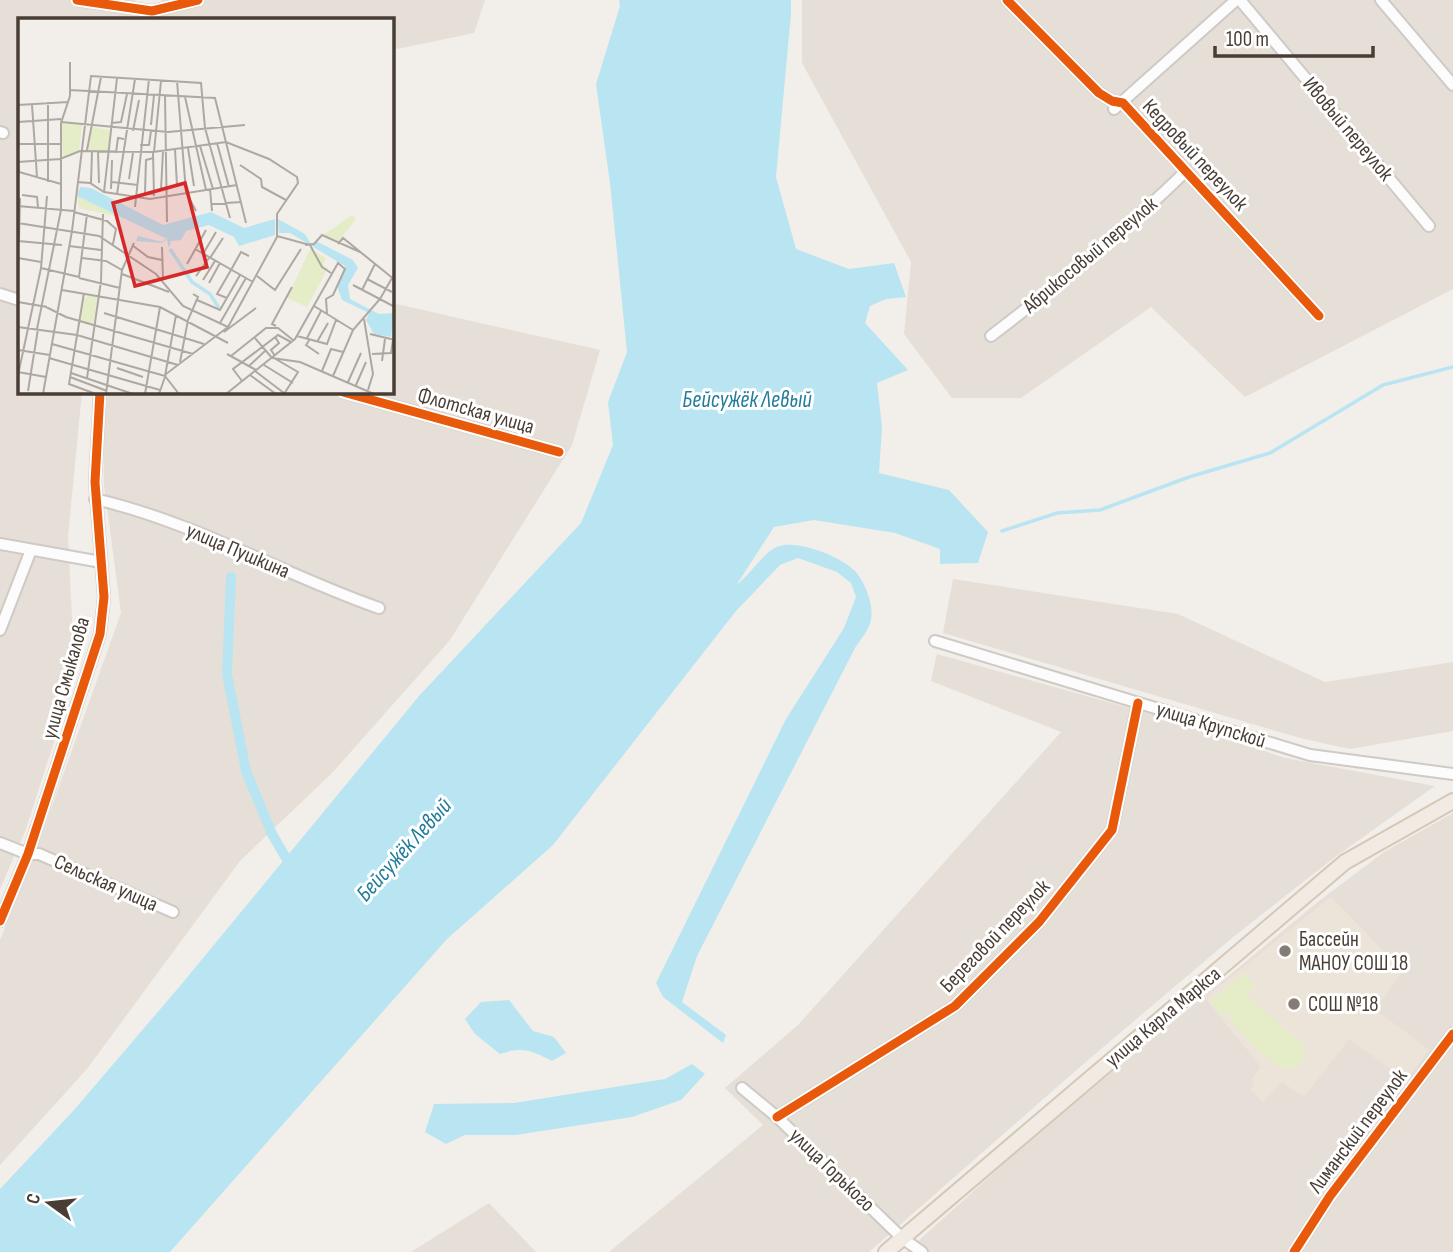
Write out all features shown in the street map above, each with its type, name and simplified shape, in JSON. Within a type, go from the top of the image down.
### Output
[{"type":"main road","name":"улица Карла Маркса","points":[[886,1252],[1345,862],[1453,801]]},
{"type":"street","points":[[78,0],[152,10],[198,0]]},
{"type":"street","name":"Кедровый переулок","points":[[1007,0],[1099,93],[1119,106],[1186,171],[1319,316]]},
{"type":"street","points":[[1381,0],[1453,85]]},
{"type":"street","points":[[1119,106],[1231,2]]},
{"type":"street","name":"Ивовый переулок","points":[[1231,2],[1429,226]]},
{"type":"street","name":"Абрикосовый переулок","points":[[991,336],[1063,281],[1140,216],[1186,171]]},
{"type":"street","points":[[0,294],[18,300]]},
{"type":"street","name":"улица Смыкалова","points":[[0,921],[28,854],[100,634],[104,597],[95,499],[100,394]]},
{"type":"street","name":"Флотская улица","points":[[349,394],[559,452]]},
{"type":"street","name":"улица Пушкина","points":[[95,499],[131,508],[193,531],[276,565],[329,591],[379,608]]},
{"type":"street","points":[[0,544],[101,562]]},
{"type":"street","points":[[0,630],[30,550]]},
{"type":"street","name":"улица Крупской","points":[[935,641],[1310,755],[1453,774]]},
{"type":"street","name":"Береговой переулок","points":[[777,1117],[955,1006],[1039,922],[1112,830],[1138,703]]},
{"type":"street","name":"Сельская улица","points":[[0,843],[28,854],[39,854],[173,912]]},
{"type":"street","name":"Лиманский переулок","points":[[1294,1252],[1330,1196],[1453,1034]]},
{"type":"street","name":"улица Горького","points":[[743,1088],[777,1117],[902,1238],[922,1252]]},
{"type":"shaded area","points":[[0,0],[135,0],[132,18],[18,18],[18,394],[82,394],[68,536],[74,659],[59,726],[26,829],[0,889]]},
{"type":"shaded area","points":[[162,0],[485,0],[474,33],[394,50],[394,18],[159,18]]},
{"type":"shaded area","points":[[802,0],[1453,0],[1453,289],[1245,397],[1151,307],[1021,398],[952,398],[904,334],[911,262],[802,63]]},
{"type":"shaded area","points":[[394,303],[600,350],[572,445],[450,640],[333,772],[240,861],[87,1069],[0,1165],[0,940],[33,859],[121,613],[104,485],[103,435],[108,394],[394,394]]},
{"type":"shaded area","points":[[953,579],[1178,614],[1325,682],[1453,662],[1453,731],[1350,749],[1300,738],[943,633]]},
{"type":"shaded area","points":[[937,654],[1176,721],[1285,758],[1435,786],[1335,857],[1232,938],[869,1252],[609,1252],[763,1125],[725,1088],[798,1025],[1061,732],[931,681]]},
{"type":"shaded area","points":[[1453,813],[1453,1252],[906,1252],[1029,1141],[1319,901],[1384,852]]},
{"type":"shaded area","name":"СОШ №18","points":[[1331,897],[1403,971],[1375,1009],[1429,1050],[1406,1080],[1349,1039],[1304,1097],[1282,1082],[1263,1102],[1250,1090],[1254,1085],[1251,1080],[1261,1067],[1205,998]]},
{"type":"shaded area","points":[[489,1203],[536,1252],[411,1252]]},
{"type":"green space","points":[[1245,973],[1255,986],[1246,995],[1303,1044],[1304,1055],[1299,1065],[1291,1069],[1283,1068],[1264,1056],[1234,1025],[1230,1010],[1222,1016],[1210,1002]]},
{"type":"water","name":"Бейсужёк Левый","points":[[619,0],[791,0],[776,177],[796,249],[849,269],[894,263],[906,297],[886,299],[870,306],[865,323],[908,370],[877,383],[882,427],[879,473],[949,490],[988,532],[978,563],[940,564],[940,549],[895,533],[814,520],[774,527],[737,584],[774,548],[798,545],[830,555],[855,571],[868,594],[872,614],[868,627],[697,956],[682,1002],[726,1035],[723,1043],[663,997],[656,983],[786,719],[844,628],[856,597],[851,583],[837,572],[798,558],[780,565],[736,611],[553,845],[447,939],[170,1252],[0,1252],[0,1189],[74,1110],[180,986],[419,696],[581,523],[613,445],[608,402],[627,352],[610,183],[596,84],[620,6]]},
{"type":"water","points":[[509,1000],[533,1031],[554,1037],[566,1053],[552,1061],[527,1051],[515,1050],[500,1054],[475,1034],[465,1019],[481,1002]]},
{"type":"water","points":[[692,1064],[705,1074],[681,1100],[632,1117],[516,1135],[465,1135],[446,1144],[425,1132],[434,1104],[514,1103],[665,1079]]},
{"type":"waterway","points":[[1002,531],[1057,513],[1100,510],[1189,477],[1270,453],[1383,385],[1453,367]]},
{"type":"waterway","points":[[231,577],[227,674],[246,771],[272,834],[286,858]]},
{"type":"cycle path","points":[[77,0],[152,11],[198,0]]},
{"type":"cycle path","points":[[1007,0],[1099,93],[1112,101],[1123,103],[1319,316]]},
{"type":"cycle path","points":[[0,921],[28,854],[100,634],[104,597],[95,482],[100,394]]},
{"type":"cycle path","points":[[350,394],[559,452]]},
{"type":"cycle path","points":[[777,1117],[955,1006],[1039,922],[1112,830],[1138,703]]},
{"type":"cycle path","points":[[1294,1252],[1330,1196],[1453,1034]]},
{"type":"place","name":"Бассейн МАНОУ СОШ 18","points":[[1285,951]]},
{"type":"place","name":"СОШ №18","points":[[1294,1004]]}]
